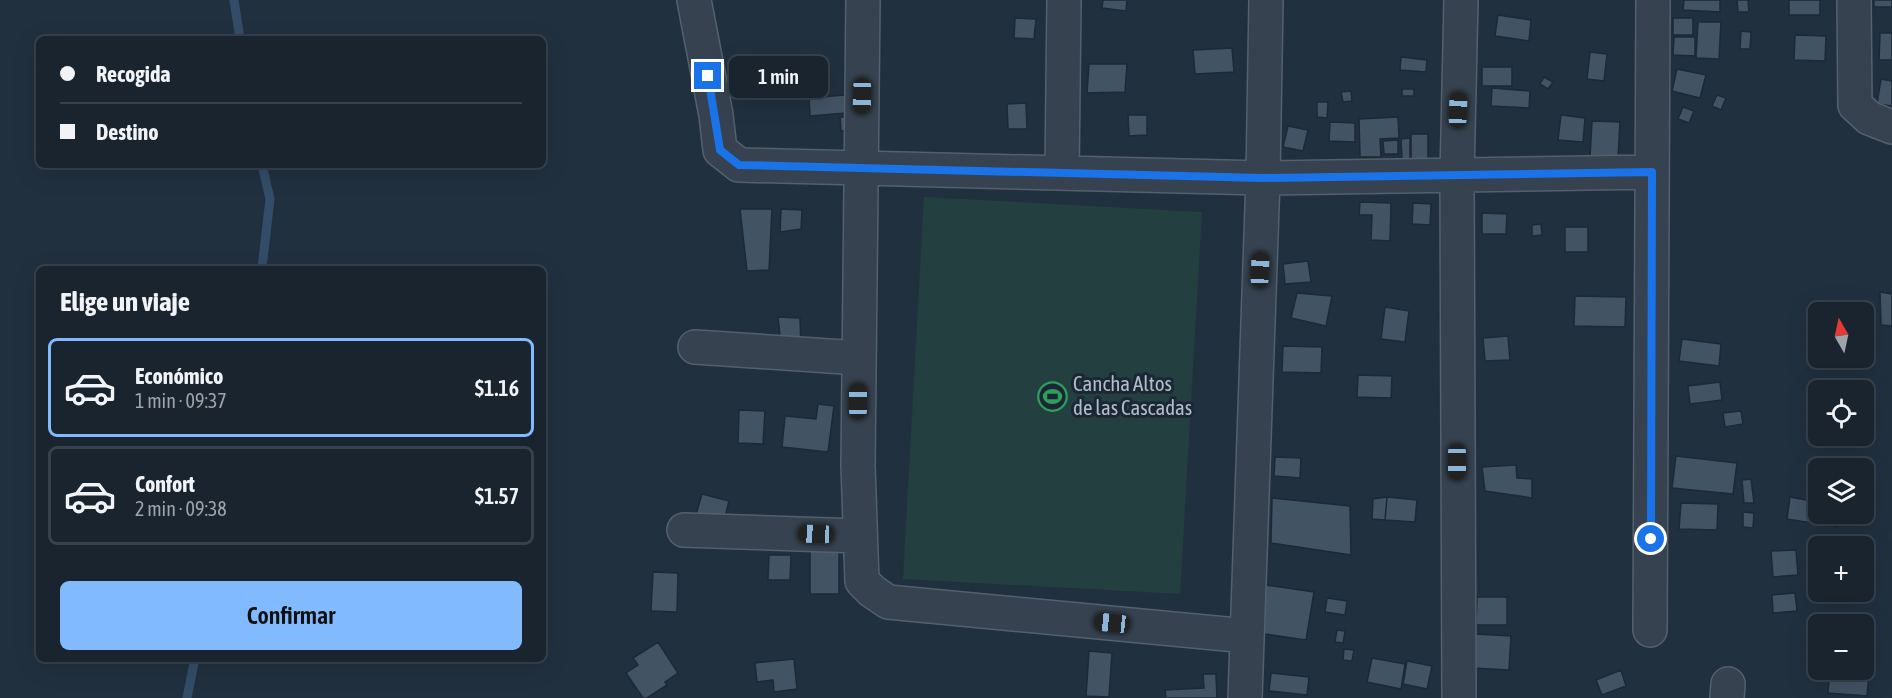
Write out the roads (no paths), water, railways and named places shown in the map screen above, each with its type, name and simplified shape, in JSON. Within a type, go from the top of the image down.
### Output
[{"type":"street","points":[[694,0],[716,115],[720,150],[739,165],[1263,178],[1457,177],[1652,172]]},
{"type":"street","points":[[863,0],[858,465],[862,581],[888,602],[1247,636]]},
{"type":"street","points":[[1062,173],[1064,0]]},
{"type":"street","points":[[1245,698],[1263,178],[1266,0]]},
{"type":"street","points":[[1459,698],[1457,177],[1461,0]]},
{"type":"street","points":[[1650,630],[1653,0]]},
{"type":"street","points":[[1854,0],[1855,105],[1869,118],[1892,127]]},
{"type":"street","points":[[695,347],[859,358]]},
{"type":"street","points":[[684,530],[860,536]]},
{"type":"waterway","points":[[234,0],[240,36]]},
{"type":"waterway","points":[[262,266],[270,199],[263,168]]},
{"type":"waterway","points":[[187,698],[194,662]]},
{"type":"place","name":"Cancha Altos de las Cascadas","points":[[1052,396]]}]
